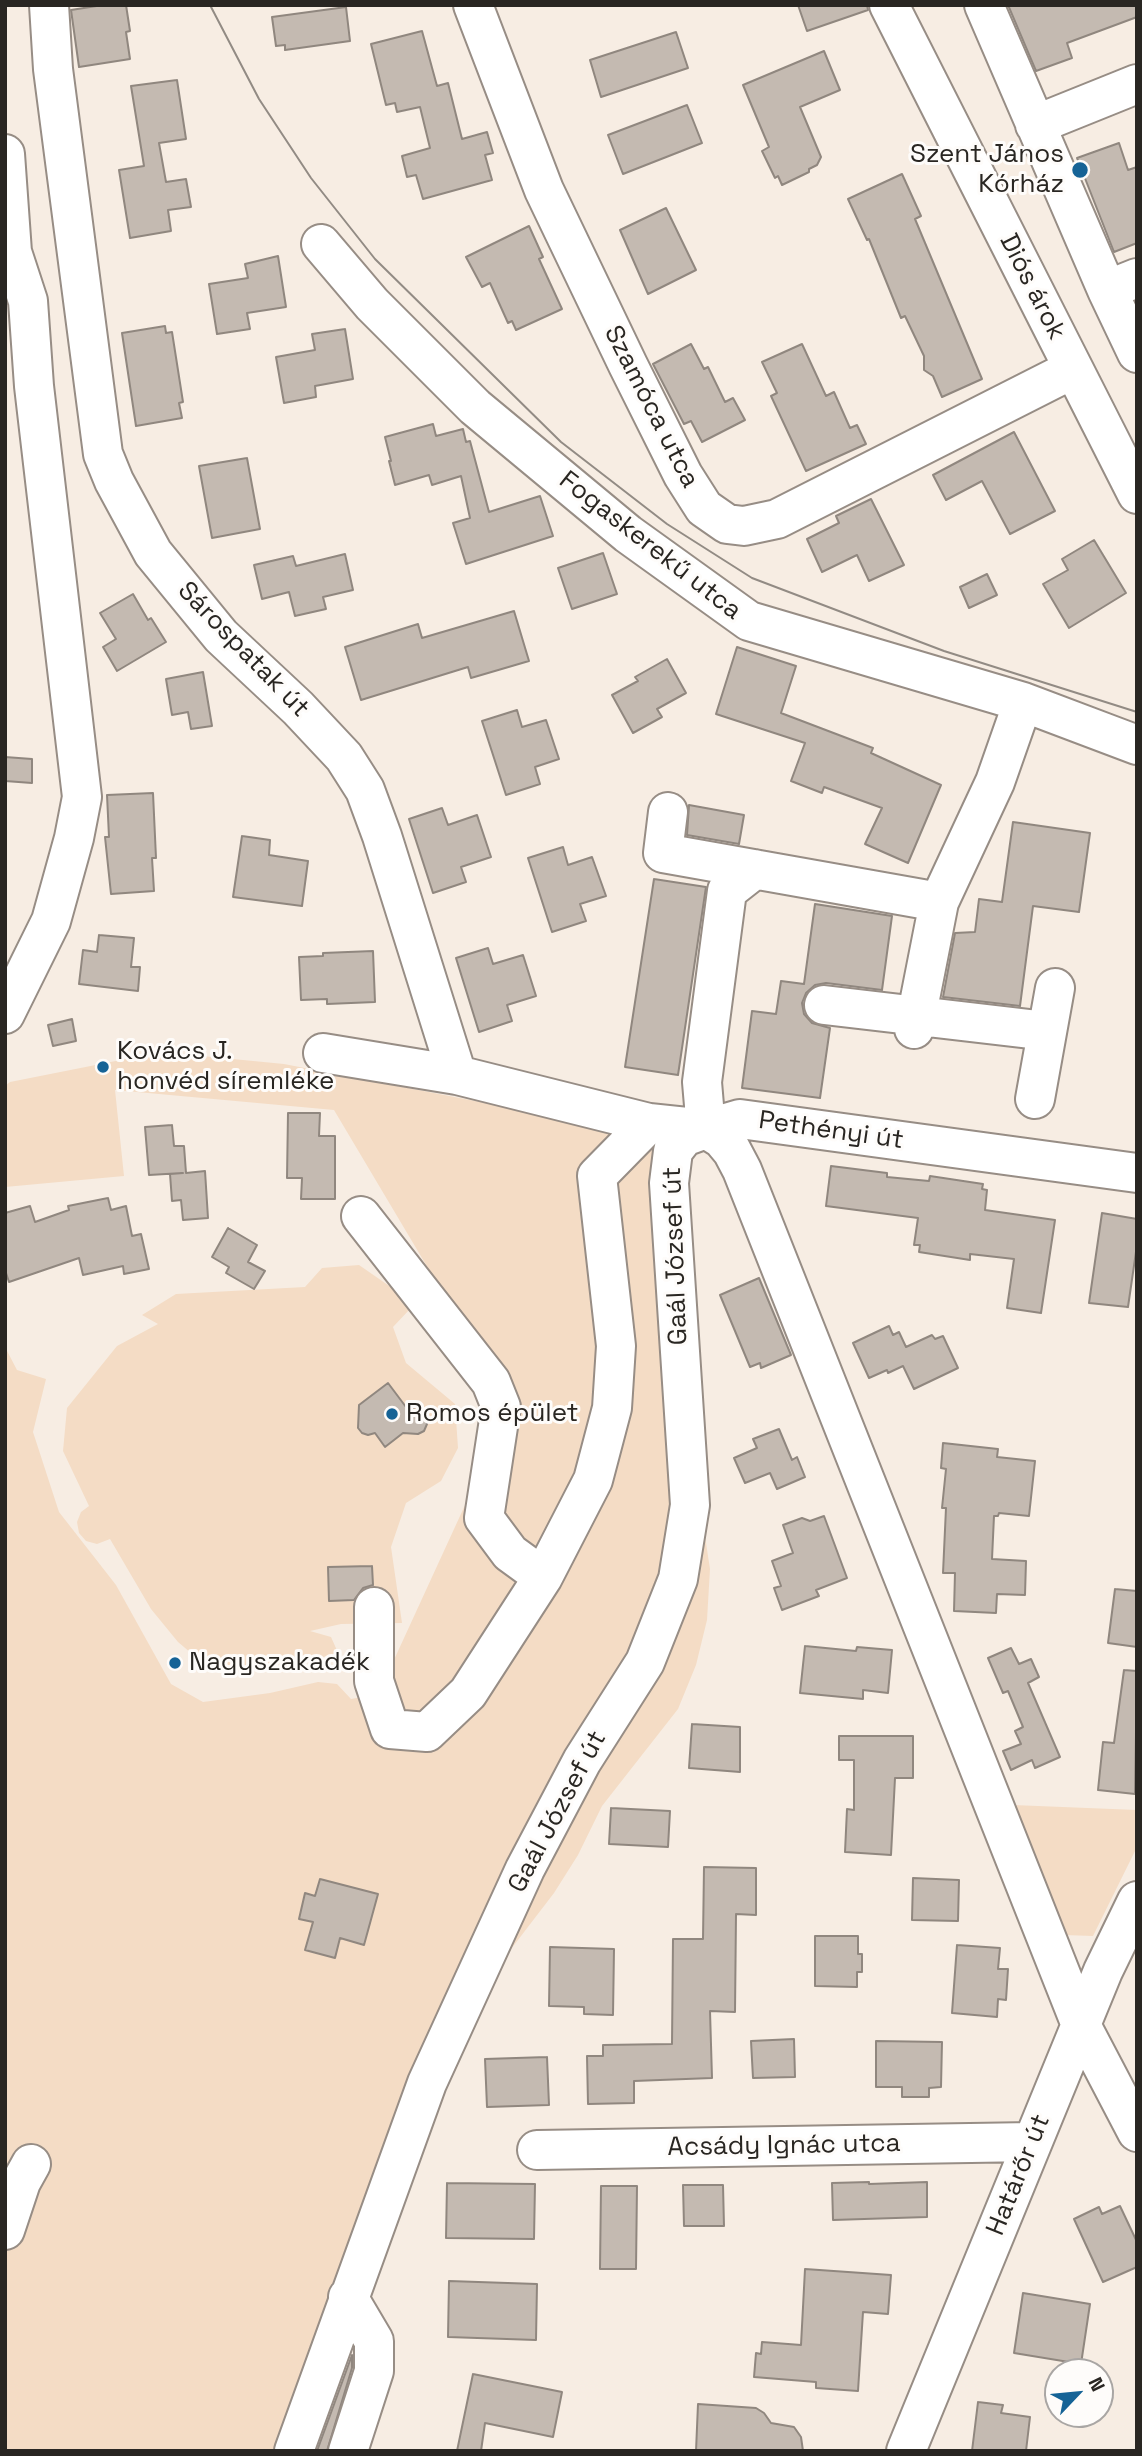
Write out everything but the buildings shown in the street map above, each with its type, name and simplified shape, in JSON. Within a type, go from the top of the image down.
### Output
[{"type":"street","name":"Sárospatak út","points":[[49,5],[53,69],[103,454],[114,481],[153,553],[221,636],[298,708],[344,757],[365,790],[457,1075]]},
{"type":"street","name":"Szamóca utca","points":[[473,5],[544,190],[628,365],[683,475],[704,508],[727,524],[744,526],[778,519],[1073,369]]},
{"type":"street","name":"Diós árok","points":[[890,5],[1137,494]]},
{"type":"street","points":[[984,5],[1035,125],[1122,284],[1137,353]]},
{"type":"street","points":[[1035,125],[1137,84]]},
{"type":"street","points":[[5,154],[12,252],[28,302],[18,338],[35,399],[82,796],[74,838],[51,921],[5,1014]]},
{"type":"street","name":"Fogaskerekű utca","points":[[321,244],[372,304],[475,407],[628,534],[748,621],[1023,702],[1137,746]]},
{"type":"street","points":[[915,1023],[939,902],[995,782],[1023,702]]},
{"type":"street","points":[[668,812],[663,853],[939,902]]},
{"type":"street","points":[[755,869],[727,891],[702,1082],[706,1129],[722,1139],[742,1170],[1082,2025],[1135,2125]]},
{"type":"street","points":[[1035,1099],[1055,988]]},
{"type":"street","points":[[824,1005],[915,1023],[978,1031],[1047,1031]]},
{"type":"street","name":"Pethényi út","points":[[323,1053],[457,1075],[649,1123],[706,1129],[740,1119],[1137,1173]]},
{"type":"street","points":[[374,1607],[374,1681],[390,1729],[427,1732],[468,1693],[543,1577],[593,1480],[612,1408],[616,1346],[597,1176],[649,1123]]},
{"type":"street","name":"Gaál József út","points":[[294,2451],[427,2083],[525,1869],[582,1761],[645,1662],[678,1579],[690,1505],[669,1183],[673,1151],[684,1136],[706,1129]]},
{"type":"street","points":[[360,1216],[491,1382],[501,1407],[484,1518],[510,1553],[543,1577]]},
{"type":"street","name":"Határőr út","points":[[906,2451],[1103,1971],[1137,1900]]},
{"type":"street","name":"Acsády Ignác utca","points":[[537,2150],[1032,2142]]},
{"type":"street","points":[[5,2230],[21,2182],[31,2164]]},
{"type":"street","points":[[348,2297],[374,2341],[374,2371],[348,2451]]},
{"type":"shaded area","points":[[161,1052],[284,1064],[661,1137],[669,1302],[710,1569],[707,1620],[696,1665],[678,1709],[602,1806],[578,1855],[554,1893],[418,2080],[283,2451],[5,2451],[5,1347],[17,1370],[46,1379],[33,1432],[59,1512],[116,1585],[171,1684],[203,1702],[270,1693],[318,1682],[337,1684],[351,1699],[362,1697],[393,1662],[488,1455],[507,1401],[334,1110],[115,1090],[124,1176],[5,1187],[5,1086],[10,1082]]},
{"type":"shaded area","points":[[359,1265],[398,1292],[410,1309],[393,1327],[406,1363],[455,1404],[458,1448],[441,1481],[406,1503],[391,1547],[402,1623],[341,1624],[310,1631],[331,1637],[339,1655],[277,1667],[231,1669],[197,1658],[178,1642],[151,1609],[110,1539],[97,1544],[86,1541],[79,1533],[77,1522],[81,1512],[89,1506],[63,1451],[67,1408],[117,1346],[158,1324],[142,1315],[176,1294],[305,1287],[322,1268]]},
{"type":"shaded area","points":[[1013,1805],[1137,1810],[1137,1847],[1093,1936],[1064,1935]]},
{"type":"tram line","points":[[210,5],[259,99],[311,178],[375,259],[561,442],[667,524],[752,578],[944,651],[1137,712]]},
{"type":"place","name":"Szent János Kórház","points":[[1080,170]]},
{"type":"place","name":"Kovács J. honvéd síremléke","points":[[103,1067]]},
{"type":"place","name":"Romos épület","points":[[392,1414]]},
{"type":"place","name":"Nagyszakadék","points":[[175,1663]]}]
